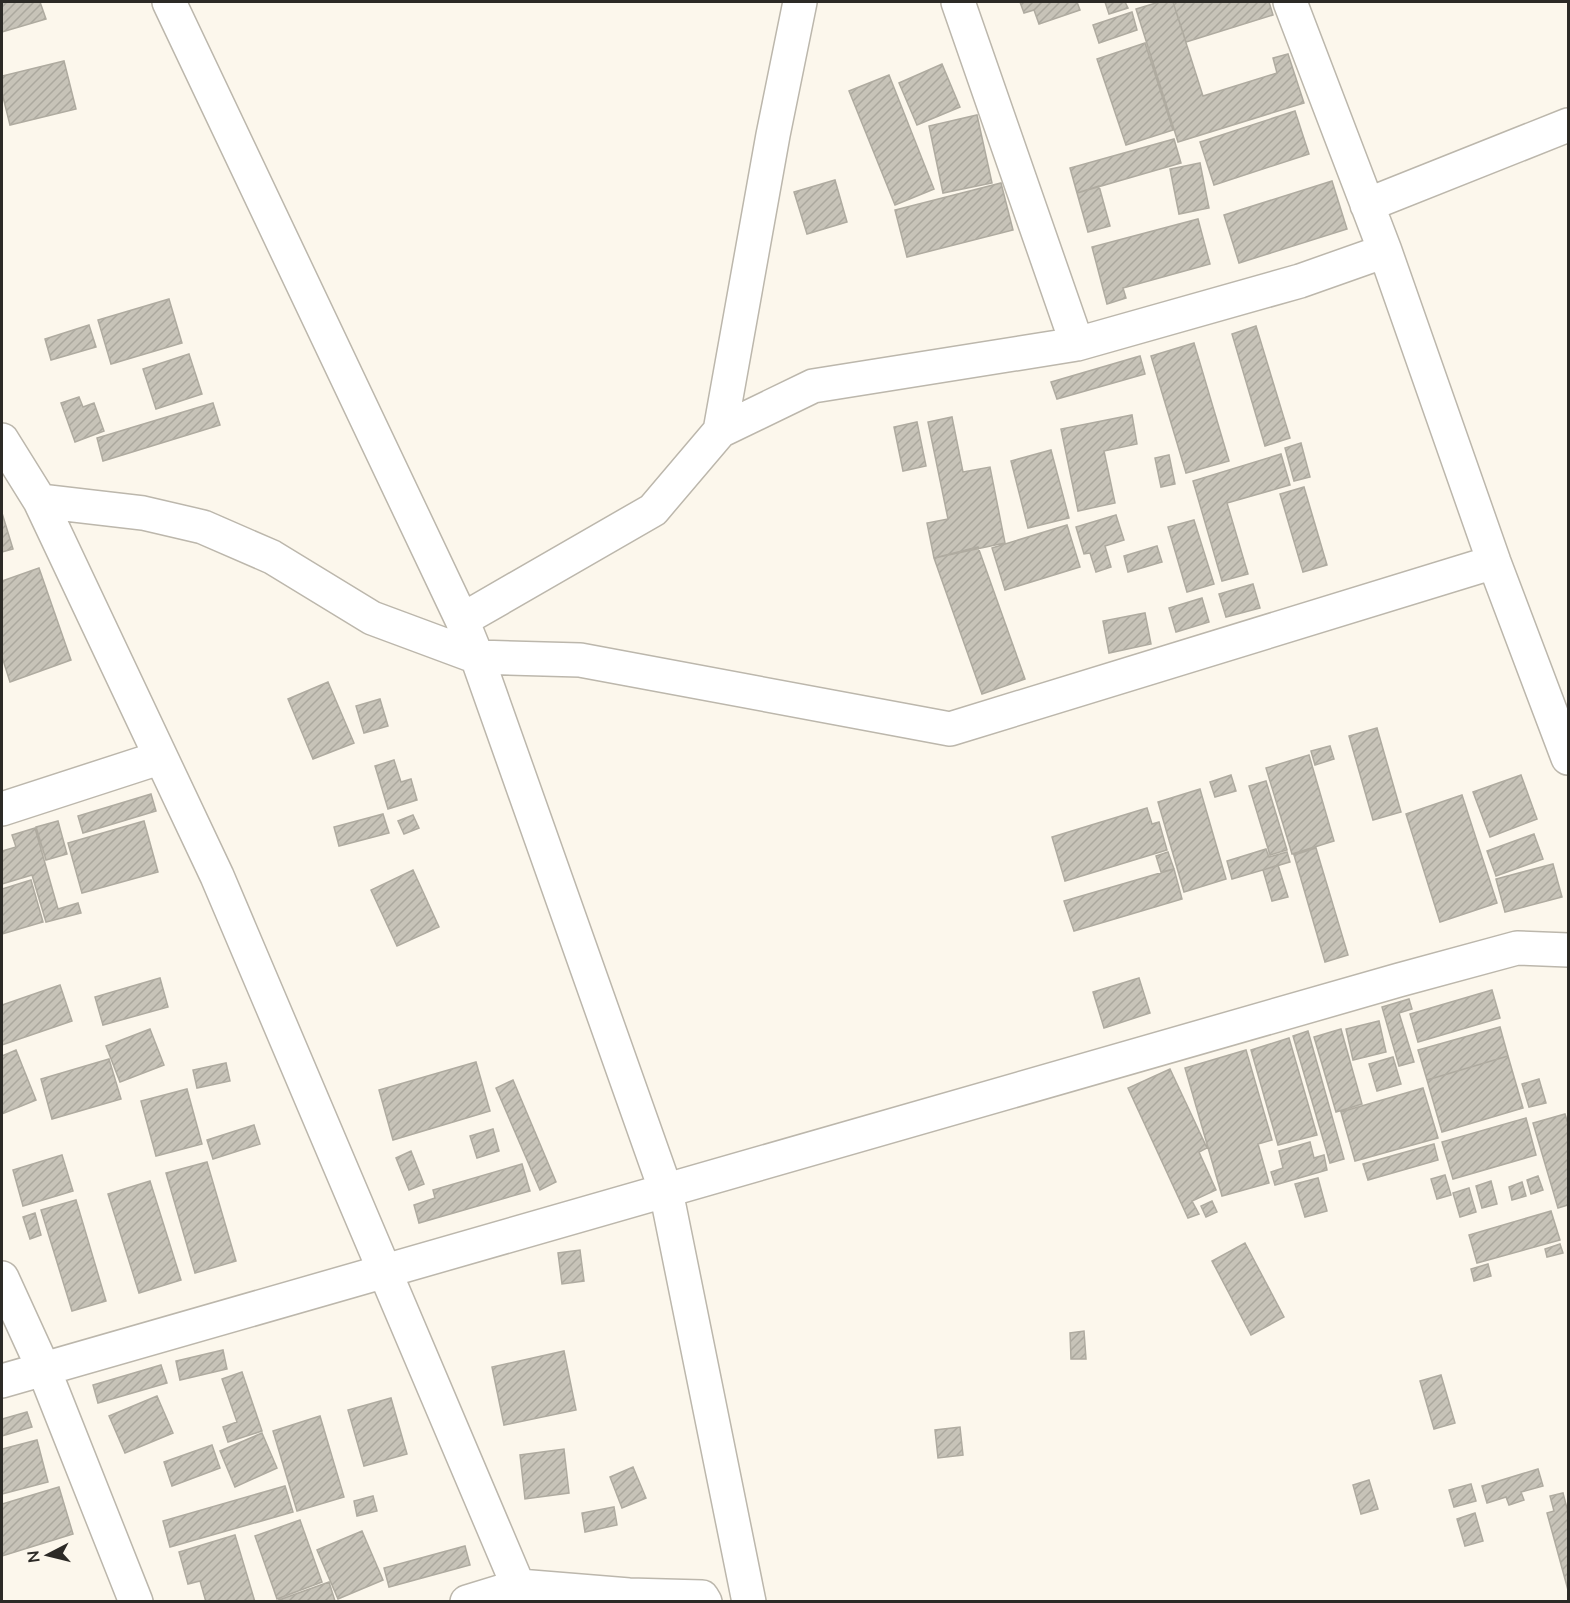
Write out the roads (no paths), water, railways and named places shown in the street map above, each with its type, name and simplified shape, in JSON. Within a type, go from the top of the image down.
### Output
[{"type":"street","points":[[169,2],[462,620],[477,657],[666,1191],[749,1602]]},
{"type":"street","points":[[720,431],[773,135],[800,2]]},
{"type":"street","points":[[958,2],[1077,344]]},
{"type":"street","points":[[1290,2],[1384,252],[1494,562],[1569,758]]},
{"type":"street","points":[[1366,205],[1569,125]]},
{"type":"street","points":[[462,620],[653,510],[720,431],[813,386],[1077,344],[1300,281],[1384,252]]},
{"type":"street","points":[[2,440],[40,501],[159,758],[217,876],[522,1594]]},
{"type":"street","points":[[40,501],[143,513],[203,527],[272,557],[372,618],[477,657],[580,660],[950,729],[1494,562]]},
{"type":"street","points":[[2,809],[159,758]]},
{"type":"street","points":[[2,1381],[383,1270],[1496,954],[1518,948],[1569,950]]},
{"type":"street","points":[[2,1278],[44,1370],[136,1602]]},
{"type":"street","points":[[467,1602],[522,1594],[702,1597],[705,1602]]}]
